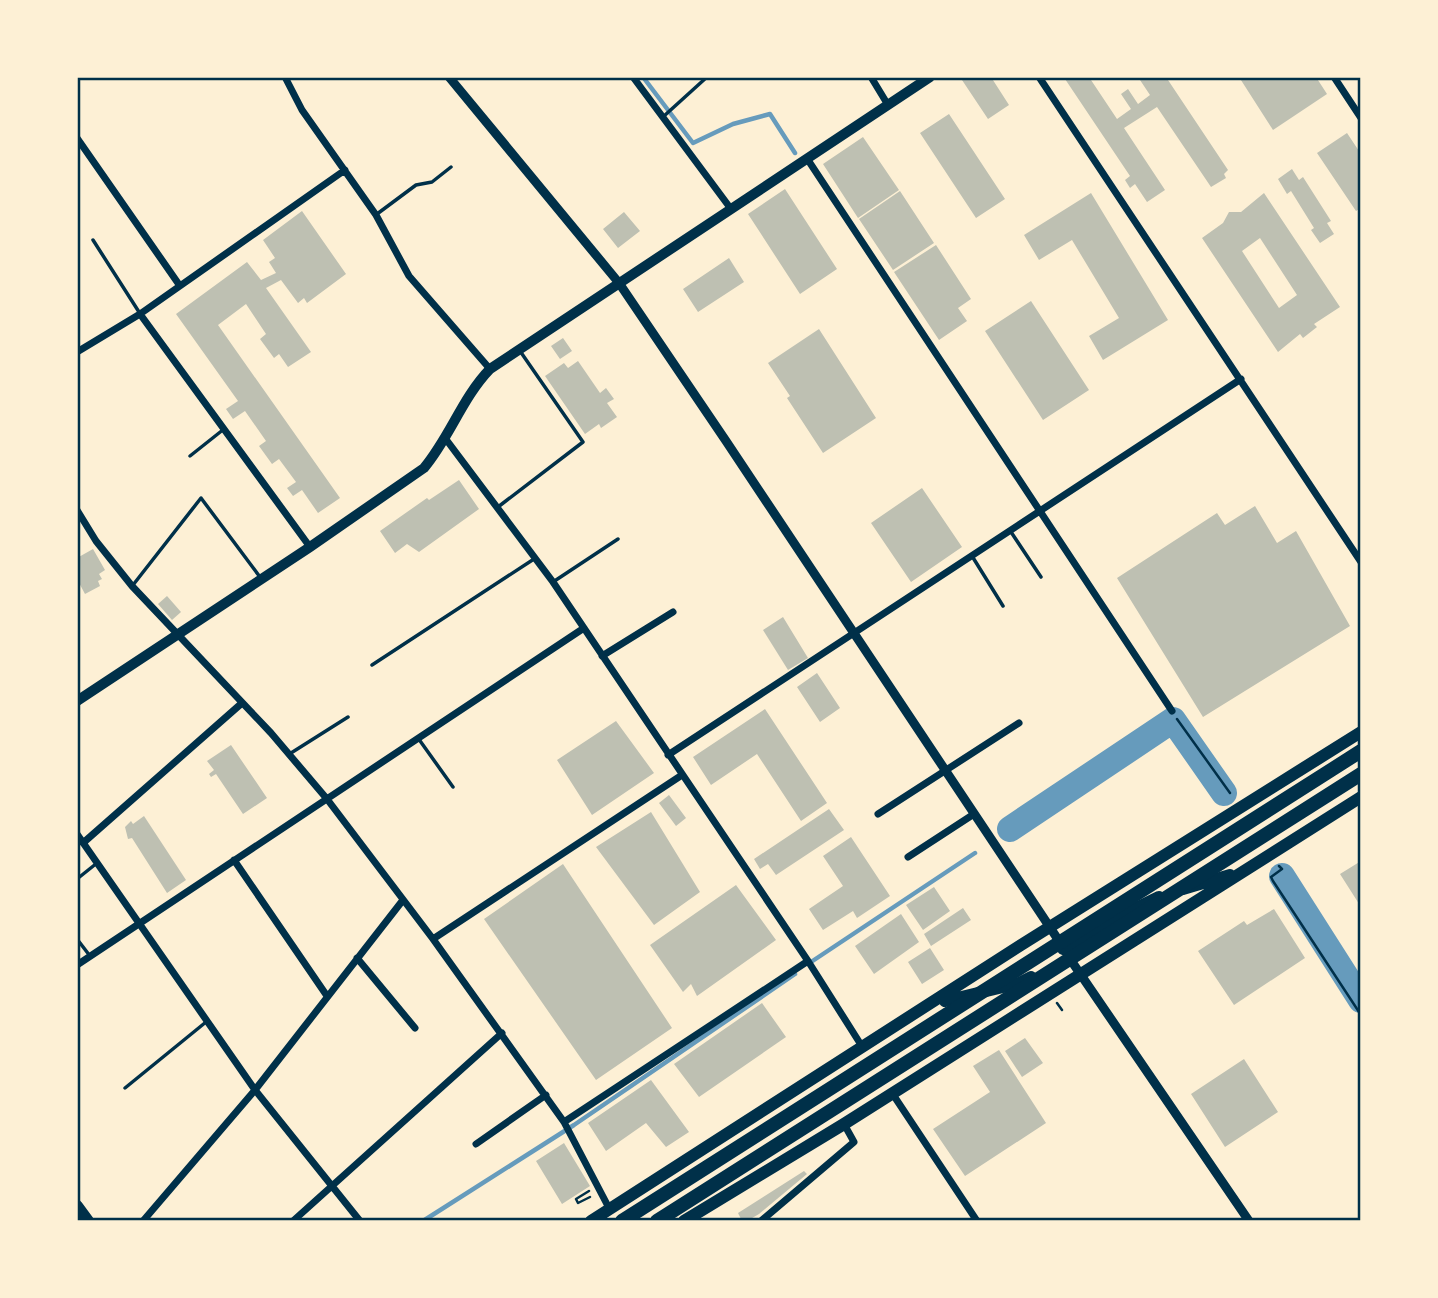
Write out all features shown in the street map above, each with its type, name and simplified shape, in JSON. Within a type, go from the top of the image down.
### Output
[{"type":"highway","points":[[622,1221],[1361,751]]},
{"type":"highway","points":[[657,1221],[1361,774]]},
{"type":"main road","points":[[77,701],[261,580],[424,468],[445,438],[475,384],[490,369],[930,77]]},
{"type":"main road","points":[[591,1221],[1050,927],[1361,732]]},
{"type":"main road","points":[[1348,740],[1361,760]]},
{"type":"main road","points":[[684,1221],[844,1124],[1361,797]]},
{"type":"main road","points":[[922,1010],[953,998],[1019,983],[1156,897],[1247,870]]},
{"type":"main road","points":[[77,1206],[88,1221]]},
{"type":"street","points":[[285,77],[302,110],[376,215],[410,276],[490,369]]},
{"type":"street","points":[[449,77],[619,283],[1081,975],[1249,1221]]},
{"type":"street","points":[[633,77],[666,114],[731,209]]},
{"type":"street","points":[[871,77],[888,105]]},
{"type":"street","points":[[1039,77],[1361,562]]},
{"type":"street","points":[[1334,77],[1361,118]]},
{"type":"street","points":[[77,138],[180,286]]},
{"type":"street","points":[[808,160],[1172,711]]},
{"type":"street","points":[[77,352],[140,314],[345,170]]},
{"type":"street","points":[[140,314],[310,547]]},
{"type":"street","points":[[668,755],[1241,379]]},
{"type":"street","points":[[445,438],[553,582],[809,962],[863,1048]]},
{"type":"street","points":[[77,510],[96,541],[132,586],[289,754],[327,799],[546,1095],[567,1127],[610,1210]]},
{"type":"street","points":[[603,656],[673,612]]},
{"type":"street","points":[[77,965],[584,628]]},
{"type":"street","points":[[83,843],[242,703]]},
{"type":"street","points":[[878,814],[1019,723]]},
{"type":"street","points":[[433,939],[682,775]]},
{"type":"street","points":[[908,858],[974,814]]},
{"type":"street","points":[[77,834],[255,1090],[360,1221]]},
{"type":"street","points":[[234,860],[327,996]]},
{"type":"street","points":[[143,1221],[255,1090],[403,900]]},
{"type":"street","points":[[357,958],[415,1028]]},
{"type":"street","points":[[567,1127],[809,962]]},
{"type":"street","points":[[293,1221],[502,1033]]},
{"type":"street","points":[[892,1093],[977,1221]]},
{"type":"street","points":[[476,1144],[546,1095]]},
{"type":"street","points":[[761,1221],[854,1142],[844,1124]]},
{"type":"lane","points":[[666,114],[707,77]]},
{"type":"lane","points":[[376,215],[416,185],[432,182],[451,167]]},
{"type":"lane","points":[[93,240],[140,314]]},
{"type":"lane","points":[[498,508],[583,442],[519,349]]},
{"type":"lane","points":[[190,456],[224,429]]},
{"type":"lane","points":[[132,586],[201,498],[261,580]]},
{"type":"lane","points":[[1010,530],[1041,577]]},
{"type":"lane","points":[[553,582],[618,539]]},
{"type":"lane","points":[[972,556],[1003,606]]},
{"type":"lane","points":[[373,665],[536,558]]},
{"type":"lane","points":[[289,754],[348,717]]},
{"type":"lane","points":[[418,738],[453,787]]},
{"type":"lane","points":[[77,879],[97,862]]},
{"type":"lane","points":[[77,939],[90,956]]},
{"type":"lane","points":[[125,1088],[206,1022]]},
{"type":"path","points":[[1172,711],[1230,793]]},
{"type":"path","points":[[1279,866],[1282,869],[1271,877],[1273,881],[1361,1015]]},
{"type":"path","points":[[590,1197],[578,1203],[576,1199],[591,1189]]},
{"type":"building","points":[[966,77],[991,77],[1009,105],[988,119],[962,80]]},
{"type":"building","points":[[1089,77],[1117,119],[1131,109],[1121,94],[1128,89],[1138,104],[1150,95],[1138,77],[1166,77],[1228,170],[1224,174],[1226,178],[1211,187],[1157,107],[1124,128],[1165,190],[1147,202],[1135,184],[1130,188],[1125,180],[1130,176],[1065,79]]},
{"type":"building","points":[[1239,77],[1316,77],[1327,94],[1273,130]]},
{"type":"building","points":[[949,114],[1005,199],[976,218],[920,133]]},
{"type":"building","points":[[1347,133],[1361,154],[1361,208],[1356,211],[1317,153]]},
{"type":"building","points":[[863,137],[899,190],[858,218],[823,164]]},
{"type":"building","points":[[1292,169],[1299,180],[1303,177],[1331,221],[1327,223],[1334,234],[1320,243],[1291,191],[1287,194],[1278,179]]},
{"type":"building","points":[[785,189],[837,269],[800,294],[748,214]]},
{"type":"building","points":[[900,191],[934,243],[893,270],[859,219]]},
{"type":"building","points":[[1091,193],[1168,320],[1103,360],[1089,336],[1119,318],[1072,240],[1039,260],[1024,235]]},
{"type":"building","points":[[1264,193],[1340,307],[1314,324],[1317,327],[1303,338],[1300,334],[1278,352],[1202,238],[1223,223],[1229,212],[1241,212]],"holes":[[[1260,238],[1297,295],[1279,308],[1242,251]]]},
{"type":"building","points":[[302,211],[346,274],[307,303],[304,298],[298,303],[281,280],[266,288],[311,352],[288,367],[279,354],[274,358],[260,339],[266,334],[246,304],[218,325],[340,498],[318,513],[302,490],[293,496],[287,488],[296,482],[279,459],[272,464],[259,446],[266,441],[245,411],[233,419],[226,409],[238,401],[176,314],[247,262],[261,280],[276,273],[269,262],[275,258],[263,240]]},
{"type":"building","points":[[624,212],[640,231],[618,248],[603,229]]},
{"type":"building","points":[[936,245],[971,299],[958,308],[967,321],[939,340],[894,272]]},
{"type":"building","points":[[729,258],[744,282],[698,312],[683,289]]},
{"type":"building","points":[[1031,301],[1089,390],[1043,420],[985,331]]},
{"type":"building","points":[[819,329],[876,418],[823,453],[768,363]]},
{"type":"building","points":[[563,338],[572,351],[560,359],[551,346]]},
{"type":"building","points":[[578,361],[600,393],[606,388],[614,399],[607,403],[617,417],[601,428],[599,424],[585,434],[545,376],[564,363],[568,368]]},
{"type":"building","points":[[459,480],[479,509],[419,552],[407,544],[395,553],[380,531],[427,498],[429,500]]},
{"type":"building","points":[[922,488],[962,547],[911,582],[871,523]]},
{"type":"building","points":[[1255,506],[1277,543],[1296,531],[1350,626],[1203,717],[1117,578],[1217,513],[1225,525]]},
{"type":"building","points":[[93,549],[105,570],[99,574],[102,579],[98,581],[100,586],[85,594],[77,579],[77,558]]},
{"type":"building","points":[[167,596],[181,612],[172,620],[158,604]]},
{"type":"building","points":[[783,617],[808,658],[788,670],[763,630]]},
{"type":"building","points":[[817,673],[840,708],[820,722],[797,687]]},
{"type":"building","points":[[765,709],[827,803],[801,821],[757,754],[711,785],[693,757]]},
{"type":"building","points":[[616,721],[654,773],[592,815],[557,760]]},
{"type":"building","points":[[231,745],[267,798],[243,814],[216,774],[211,777],[209,774],[214,770],[207,761]]},
{"type":"building","points":[[669,795],[686,818],[676,826],[659,803]]},
{"type":"building","points":[[829,809],[844,830],[776,875],[768,864],[760,869],[754,859]]},
{"type":"building","points":[[651,812],[700,892],[654,925],[596,847]]},
{"type":"building","points":[[144,816],[186,880],[167,893],[132,838],[128,839],[125,827],[131,821],[133,824]]},
{"type":"building","points":[[851,837],[890,896],[857,918],[853,911],[823,930],[809,909],[843,886],[823,856]]},
{"type":"building","points":[[1361,861],[1361,907],[1340,874]]},
{"type":"building","points":[[563,864],[672,1028],[596,1080],[484,919]]},
{"type":"building","points":[[736,885],[776,940],[697,996],[691,984],[683,992],[650,945]]},
{"type":"building","points":[[934,887],[950,911],[923,930],[906,905]]},
{"type":"building","points":[[963,908],[971,920],[931,946],[924,934]]},
{"type":"building","points":[[1274,909],[1305,958],[1234,1005],[1198,951],[1244,921],[1247,925]]},
{"type":"building","points":[[901,914],[919,942],[874,974],[855,946]]},
{"type":"building","points":[[930,948],[944,970],[922,984],[908,962]]},
{"type":"building","points":[[762,1003],[786,1037],[699,1097],[674,1064]]},
{"type":"building","points":[[1025,1038],[1043,1063],[1022,1077],[1005,1051]]},
{"type":"building","points":[[999,1050],[1046,1123],[965,1176],[933,1129],[990,1092],[973,1066]]},
{"type":"building","points":[[1244,1059],[1278,1112],[1225,1147],[1191,1094]]},
{"type":"building","points":[[651,1080],[689,1132],[666,1147],[646,1123],[606,1151],[588,1123]]},
{"type":"building","points":[[564,1143],[590,1186],[562,1204],[536,1161]]},
{"type":"building","points":[[804,1171],[807,1174],[759,1214],[742,1221],[738,1213]]},
{"type":"waterway","points":[[643,77],[693,143],[733,124],[770,114],[795,153]]},
{"type":"waterway","points":[[1165,718],[1168,723]]},
{"type":"waterway","points":[[1010,829],[1173,720],[1224,793]]},
{"type":"waterway","points":[[808,964],[975,853]]},
{"type":"waterway","points":[[1282,876],[1361,1000]]},
{"type":"waterway","points":[[423,1221],[574,1125],[795,974]]}]
